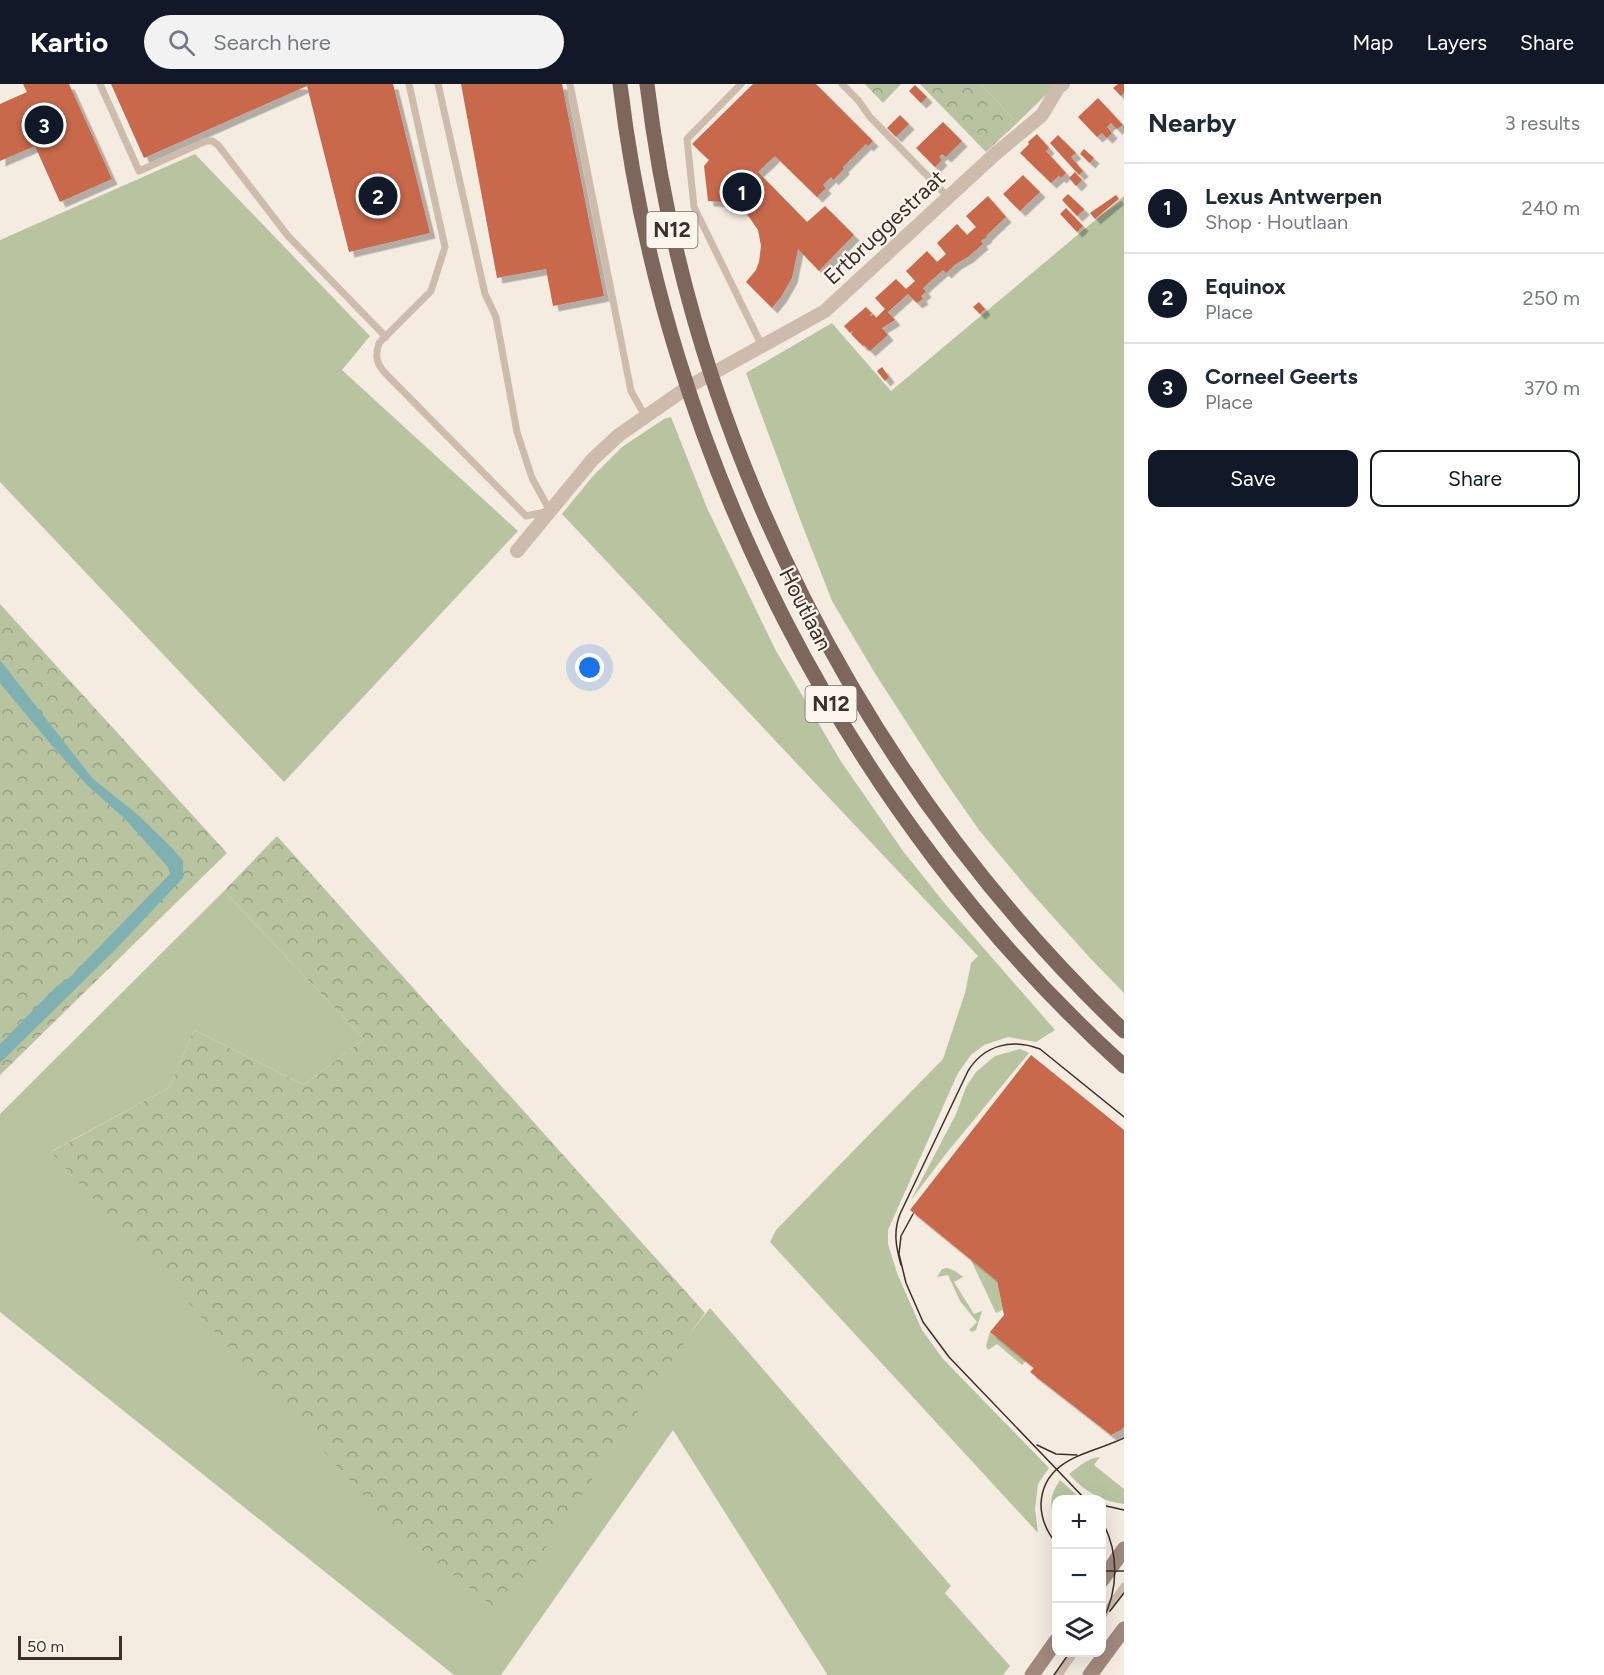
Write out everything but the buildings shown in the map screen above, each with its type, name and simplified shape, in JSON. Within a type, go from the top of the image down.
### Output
[{"type":"main road","name":"Houtlaan","points":[[620,84],[636,191],[676,353],[714,462],[781,612],[816,679],[857,747],[927,848],[985,921],[1040,983],[1124,1066]]},
{"type":"main road","name":"Houtlaan","points":[[646,84],[661,179],[680,266],[712,374],[737,447],[777,545],[802,597],[880,733],[951,837],[1058,964],[1124,1031]]},
{"type":"main road","points":[[1106,1573],[1124,1549]]},
{"type":"main road","points":[[1090,1675],[1124,1629]]},
{"type":"main road","points":[[1032,1675],[1052,1647]]},
{"type":"street","name":"Ertbruggestraat","points":[[688,387],[825,310],[1042,114],[1058,88],[1063,84]]},
{"type":"street","points":[[517,551],[593,459],[619,435],[688,387]]},
{"type":"lane","points":[[99,84],[139,171],[206,141],[212,141],[218,145],[288,236],[386,337]]},
{"type":"lane","points":[[409,84],[445,247],[431,291],[379,343],[376,352],[377,361],[385,373],[526,516],[549,511],[532,478],[517,432],[496,317],[485,294],[438,84]]},
{"type":"lane","points":[[570,84],[631,391],[645,416]]},
{"type":"lane","points":[[741,84],[687,139],[694,207],[762,346]]},
{"type":"lane","points":[[842,84],[858,100],[870,117],[948,197]]},
{"type":"lane","points":[[1106,1610],[1124,1586]]},
{"type":"lane","points":[[1059,1675],[1072,1657]]},
{"type":"green space","points":[[865,84],[901,84],[883,103]]},
{"type":"green space","points":[[920,84],[981,84],[1017,123],[986,152]]},
{"type":"green space","points":[[981,84],[1057,84],[1017,123]]},
{"type":"green space","points":[[195,154],[370,336],[342,370],[518,531],[284,782],[0,482],[0,240]]},
{"type":"green space","points":[[1124,196],[1124,993],[1029,890],[979,830],[876,675],[832,601],[746,373],[832,323],[891,391]]},
{"type":"green space","points":[[671,417],[707,508],[775,649],[840,760],[903,851],[946,905],[1055,1030],[1036,1042],[1008,1037],[984,1045],[971,1055],[958,1073],[888,1230],[888,1244],[897,1273],[922,1330],[943,1359],[1049,1468],[1038,1484],[1035,1509],[1038,1533],[770,1242],[776,1230],[943,1059],[965,993],[971,963],[978,956],[562,514],[593,476],[622,447],[664,419]]},
{"type":"green space","points":[[0,604],[227,853],[0,1075]]},
{"type":"green space","points":[[277,836],[705,1313],[502,1613],[397,1532],[51,1152],[170,1087],[194,1030],[304,1085],[364,1039],[224,891]]},
{"type":"green space","points":[[224,891],[364,1039],[304,1085],[194,1030],[170,1087],[52,1151],[691,1332],[710,1308],[951,1586],[945,1593],[1010,1666],[1003,1675],[827,1675],[673,1430],[501,1675],[454,1675],[0,1312],[0,1114]]},
{"type":"green space","points":[[1020,1049],[1029,1053],[911,1200],[956,1114],[966,1087],[976,1072],[995,1056]]},
{"type":"green space","points":[[971,1260],[997,1281],[1003,1310],[996,1313]]},
{"type":"green space","points":[[947,1268],[963,1277],[954,1282],[974,1314],[982,1311],[976,1330],[972,1332],[969,1330],[977,1322],[960,1301],[948,1275],[937,1277],[942,1269]]},
{"type":"green space","points":[[990,1332],[1026,1361],[1022,1365],[997,1344],[988,1350],[986,1346]]},
{"type":"green space","points":[[1100,1457],[1094,1465],[1124,1489],[1124,1504],[1106,1499],[1106,1495],[1094,1494],[1069,1474]]},
{"type":"green space","points":[[1060,1480],[1077,1495],[1053,1495]]},
{"type":"water","points":[[0,660],[93,779],[137,814],[183,861],[183,878],[116,949],[0,1063],[0,1044],[57,986],[70,977],[170,874],[168,867],[125,819],[87,785],[0,683]]},
{"type":"tram line","points":[[901,1265],[896,1240],[900,1214],[968,1071],[982,1055],[1009,1044],[1040,1049],[1124,1117]]},
{"type":"tram line","points":[[913,1214],[901,1236],[899,1254],[906,1283],[923,1322],[949,1357],[1081,1495]]},
{"type":"tram line","points":[[1052,1538],[1045,1525],[1041,1510],[1044,1488],[1050,1476],[1071,1459],[1124,1438]]},
{"type":"tram line","points":[[1037,1445],[1056,1454],[1077,1455]]},
{"type":"tram line","points":[[1106,1506],[1124,1510]]},
{"type":"tram line","points":[[1106,1529],[1112,1545],[1115,1571],[1112,1597],[1106,1613]]},
{"type":"tram line","points":[[1106,1571],[1124,1571]]},
{"type":"tram line","points":[[1110,1611],[1124,1593]]},
{"type":"tram line","points":[[1054,1675],[1067,1657]]},
{"type":"place","name":"Corneel Geerts","points":[[44,125]]},
{"type":"place","name":"Lexus Antwerpen","points":[[742,192]]},
{"type":"place","name":"Equinox","points":[[378,196]]}]
